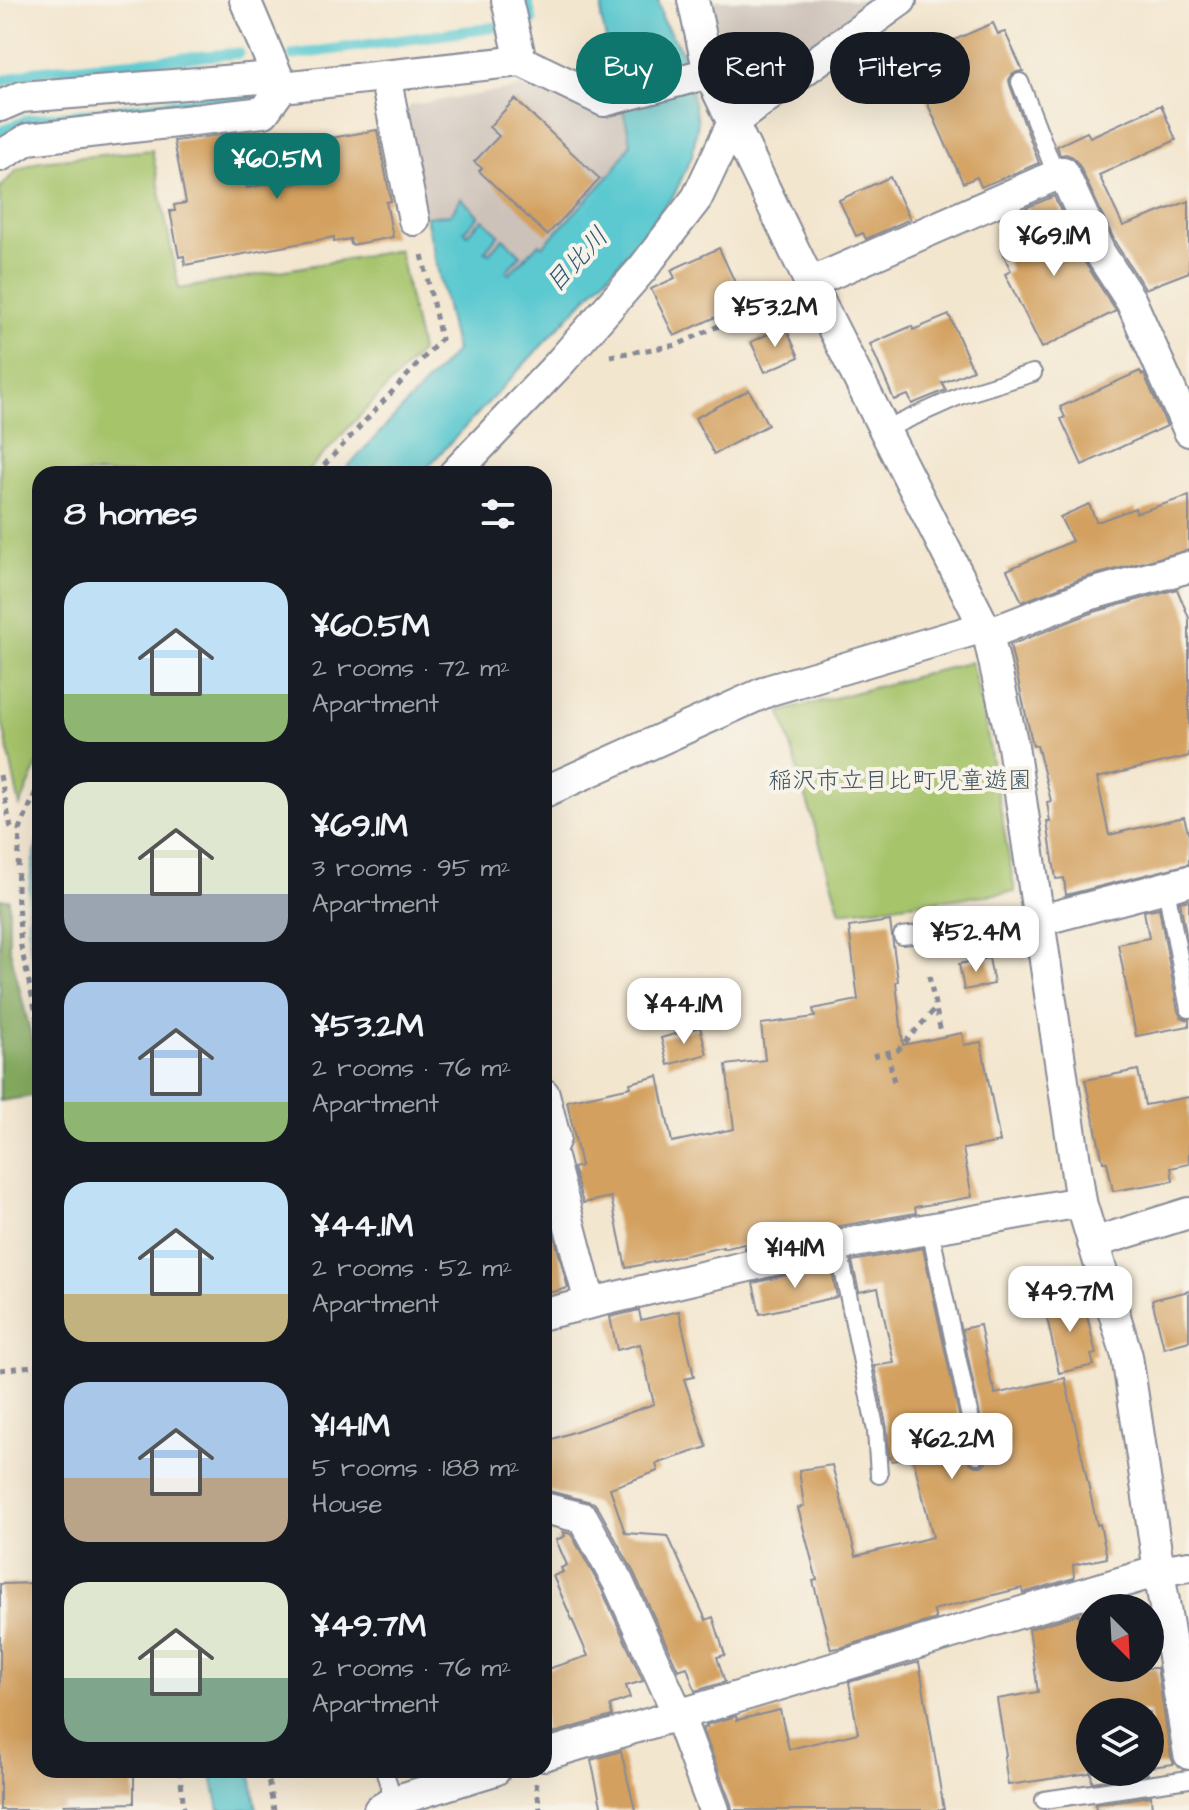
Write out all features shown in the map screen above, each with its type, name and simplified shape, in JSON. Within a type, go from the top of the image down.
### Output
[{"type":"street","points":[[245,0],[282,87]]},
{"type":"street","points":[[507,0],[521,61]]},
{"type":"street","points":[[693,0],[698,38]]},
{"type":"street","points":[[462,466],[558,365],[643,268],[697,198],[733,122],[901,0]]},
{"type":"street","points":[[0,106],[21,97],[261,78],[282,87],[521,61],[604,101],[698,76]]},
{"type":"street","points":[[385,76],[414,220]]},
{"type":"street","points":[[0,156],[28,139],[264,112],[282,87]]},
{"type":"street","points":[[722,104],[986,630],[1013,746],[1081,1202],[1127,1356],[1189,1754]]},
{"type":"street","points":[[810,283],[1063,172],[1100,253],[1131,301],[1189,431]]},
{"type":"street","points":[[552,788],[770,690],[986,630],[1088,595],[1187,574]]},
{"type":"street","points":[[1041,920],[1177,884]]},
{"type":"street","points":[[552,1126],[555,1138],[552,1145]]},
{"type":"street","points":[[552,1158],[590,1303]]},
{"type":"street","points":[[552,1312],[838,1245],[1081,1202]]},
{"type":"street","points":[[1093,1243],[1189,1213]]},
{"type":"street","points":[[552,1510],[583,1518],[618,1582],[678,1714],[714,1810]]},
{"type":"street","points":[[552,1753],[1159,1571],[1189,1566]]},
{"type":"street","points":[[387,1806],[471,1778]]},
{"type":"lane","points":[[1020,82],[1056,175]]},
{"type":"lane","points":[[884,430],[962,395],[1033,373]]},
{"type":"lane","points":[[1177,884],[1189,1009]]},
{"type":"lane","points":[[902,936],[1041,920]]},
{"type":"lane","points":[[930,1229],[978,1455]]},
{"type":"lane","points":[[838,1245],[876,1431],[879,1475]]},
{"type":"lane","points":[[385,1778],[387,1806]]},
{"type":"lane","points":[[1044,1800],[1189,1779]]},
{"type":"path","points":[[323,466],[441,339],[414,220]]},
{"type":"path","points":[[558,365],[677,345],[810,283]]},
{"type":"path","points":[[0,775],[11,828],[20,830]]},
{"type":"path","points":[[32,801],[20,830],[17,888],[21,947],[32,996]]},
{"type":"path","points":[[929,976],[941,1033]]},
{"type":"path","points":[[873,1056],[898,1050],[935,1009]]},
{"type":"path","points":[[888,1052],[894,1083]]},
{"type":"path","points":[[0,1370],[32,1366]]},
{"type":"path","points":[[181,1778],[184,1810]]},
{"type":"path","points":[[268,1778],[274,1810]]},
{"type":"path","points":[[535,1778],[540,1810]]},
{"type":"shaded area","points":[[704,0],[879,0],[835,32],[830,32],[830,35],[814,47],[814,32],[719,32]]},
{"type":"shaded area","points":[[519,88],[540,90],[605,113],[622,108],[631,143],[613,172],[543,246],[539,243],[509,275],[505,271],[521,254],[489,254],[485,250],[483,219],[468,235],[464,231],[461,199],[451,214],[423,218],[404,114],[411,105]]},
{"type":"green space","points":[[152,150],[179,289],[399,250],[421,351],[313,466],[32,466],[32,778],[20,806],[0,711],[0,188],[17,170],[40,161]]},
{"type":"green space","name":"稲沢市立目比町児童遊園","points":[[971,662],[983,711],[1015,892],[840,912],[781,712]]},
{"type":"green space","points":[[0,899],[9,899],[9,946],[32,1039],[32,1096],[0,1101]]},
{"type":"water","points":[[603,0],[658,0],[663,21],[670,32],[604,32],[601,18]]},
{"type":"water","name":"目比川","points":[[682,52],[698,122],[692,156],[674,195],[620,262],[429,466],[348,466],[456,351],[426,217],[451,214],[461,198],[479,216],[464,231],[467,234],[483,219],[499,234],[485,251],[489,253],[503,238],[521,255],[506,271],[509,274],[539,243],[543,246],[613,172],[631,143],[622,104],[682,104]]},
{"type":"water","points":[[32,868],[32,954],[28,927]]},
{"type":"water","points":[[213,1778],[251,1778],[257,1810],[219,1810]]},
{"type":"building","points":[[993,23],[998,34],[1005,32],[1023,71],[1012,75],[1010,85],[1039,163],[981,187],[977,177],[963,183],[928,104],[970,104],[970,33]]},
{"type":"building","points":[[515,99],[600,179],[547,235],[479,171],[482,168],[474,162],[499,136],[489,127]]},
{"type":"building","points":[[1161,105],[1176,140],[1099,175],[1123,226],[1189,201],[1189,272],[1145,289],[1116,244],[1079,165],[1073,157],[1060,155],[1057,146],[1087,132],[1090,137]]},
{"type":"building","points":[[377,130],[391,201],[386,202],[393,237],[351,245],[350,239],[334,242],[334,237],[185,265],[184,256],[179,257],[170,211],[175,211],[174,205],[186,203],[174,141],[236,133],[247,188],[277,182],[278,187],[338,176],[331,138]]},
{"type":"building","points":[[890,177],[910,219],[866,239],[863,233],[856,236],[839,200]]},
{"type":"building","points":[[1054,196],[1084,261],[1116,311],[1042,348],[1005,274],[1011,271],[1001,249],[1037,231],[1026,208]]},
{"type":"building","points":[[719,248],[745,304],[674,336],[651,289],[675,278],[671,270]]},
{"type":"building","points":[[949,315],[973,370],[942,383],[946,390],[912,404],[908,395],[894,400],[870,344],[912,326],[913,330]]},
{"type":"building","points":[[785,326],[799,357],[765,372],[751,342]]},
{"type":"building","points":[[1140,371],[1167,426],[1082,465],[1061,419],[1065,417],[1060,407]]},
{"type":"building","points":[[749,390],[768,425],[714,454],[695,418]]},
{"type":"building","points":[[1189,496],[1189,550],[1083,578],[1022,602],[1007,570],[1072,541],[1060,517],[1089,504],[1096,521],[1100,521],[1135,508],[1136,513]]},
{"type":"building","points":[[1177,589],[1189,618],[1189,756],[1097,778],[1109,835],[1184,817],[1189,836],[1189,864],[1066,895],[1064,878],[1056,879],[1047,822],[1050,822],[1047,802],[1051,801],[1037,745],[1033,746],[1010,645],[1094,612]]},
{"type":"building","points":[[1189,900],[1189,950],[1180,902]]},
{"type":"building","points":[[1159,908],[1178,1011],[1181,1017],[1189,1020],[1189,1026],[1136,1036],[1118,944],[1149,938],[1144,911]]},
{"type":"building","points":[[890,921],[903,1045],[962,1033],[964,1045],[981,1042],[1000,1142],[963,1149],[972,1197],[915,1207],[916,1213],[834,1227],[745,1248],[744,1244],[723,1247],[626,1268],[611,1197],[583,1203],[573,1168],[581,1166],[567,1101],[631,1087],[630,1083],[658,1076],[672,1142],[734,1129],[726,1065],[765,1060],[761,1024],[815,1017],[813,1009],[858,1000],[849,927]]},
{"type":"building","points":[[989,958],[994,984],[964,990],[959,964]]},
{"type":"building","points":[[700,1027],[707,1054],[668,1065],[661,1038]]},
{"type":"building","points":[[1138,1070],[1145,1105],[1189,1097],[1189,1164],[1171,1168],[1173,1181],[1113,1191],[1107,1162],[1103,1162],[1085,1080]]},
{"type":"building","points":[[552,1228],[568,1288],[552,1292]]},
{"type":"building","points":[[923,1248],[969,1462],[981,1466],[989,1458],[962,1329],[980,1325],[995,1394],[1065,1378],[1107,1558],[1073,1565],[1074,1578],[1023,1593],[1022,1588],[933,1610],[936,1619],[831,1649],[798,1508],[804,1506],[799,1470],[832,1465],[856,1556],[933,1537],[913,1458],[892,1461],[889,1458],[887,1429],[874,1366],[894,1363],[878,1288],[859,1292],[852,1261]]},
{"type":"building","points":[[831,1265],[837,1297],[760,1314],[753,1283]]},
{"type":"building","points":[[1189,1291],[1189,1341],[1164,1348],[1152,1300]]},
{"type":"building","points":[[1078,1296],[1081,1308],[1085,1307],[1096,1354],[1091,1355],[1094,1365],[1059,1373],[1044,1304]]},
{"type":"building","points":[[639,1310],[641,1320],[679,1311],[694,1377],[684,1379],[707,1447],[656,1464],[658,1471],[610,1488],[625,1533],[668,1536],[706,1620],[713,1617],[725,1655],[717,1657],[725,1682],[695,1691],[687,1667],[678,1670],[634,1573],[599,1509],[594,1503],[552,1492],[552,1439],[654,1404],[640,1344],[617,1350],[610,1317]]},
{"type":"building","points":[[563,1532],[571,1534],[602,1590],[643,1681],[626,1686],[630,1698],[610,1705],[612,1716],[552,1734],[552,1667],[588,1656],[553,1576],[563,1572],[561,1568],[567,1565],[556,1540],[565,1536]]},
{"type":"building","points":[[32,1583],[32,1778],[134,1778],[134,1803],[64,1805],[64,1810],[0,1810],[0,1584]]},
{"type":"building","points":[[1076,1615],[1076,1682],[1159,1682],[1162,1698],[1076,1698],[1076,1775],[1008,1785],[997,1699],[1038,1692],[1029,1629]]},
{"type":"building","points":[[919,1662],[944,1810],[732,1810],[703,1730],[706,1725],[736,1716],[737,1720],[780,1710],[789,1749],[858,1733],[849,1682]]},
{"type":"building","points":[[1164,1712],[1171,1757],[1174,1764],[1164,1765]]},
{"type":"building","points":[[621,1751],[635,1810],[602,1810],[591,1760]]},
{"type":"building","points":[[1151,1796],[1152,1810],[1096,1810],[1095,1804]]},
{"type":"waterway","points":[[527,0],[532,21]]},
{"type":"waterway","points":[[293,55],[497,27]]},
{"type":"waterway","points":[[0,82],[36,71],[239,53]]},
{"type":"waterway","points":[[0,132],[27,120],[256,95]]}]
